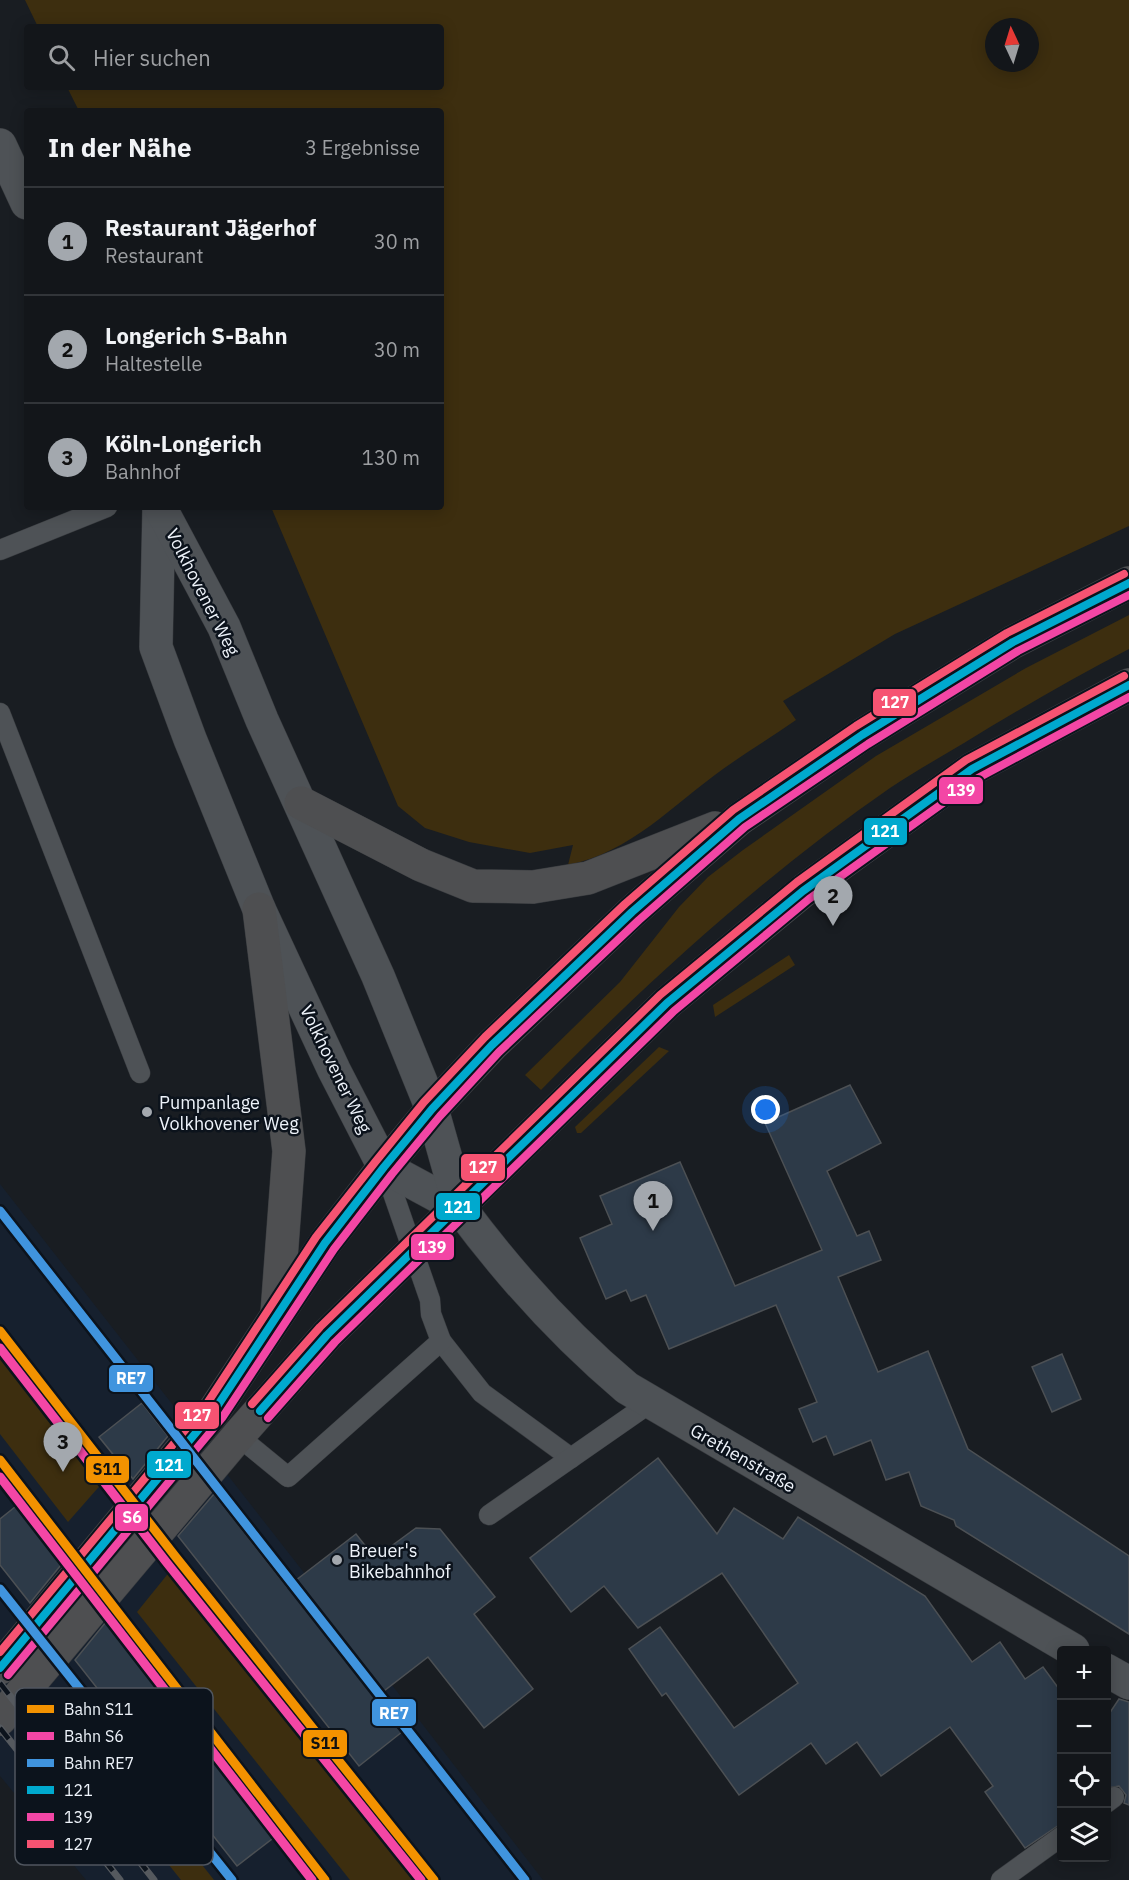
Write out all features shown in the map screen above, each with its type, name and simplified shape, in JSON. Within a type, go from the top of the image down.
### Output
[{"type":"main road","points":[[0,1668],[214,1411],[325,1244],[384,1167],[432,1109],[492,1045],[632,912],[739,819],[862,735],[1013,642],[1129,584]]},
{"type":"main road","points":[[26,1688],[238,1436],[327,1335],[413,1249],[460,1208],[548,1118],[667,1003],[802,891],[972,769],[1129,685]]},
{"type":"main road","points":[[301,803],[421,865],[473,886],[533,886],[588,879],[739,819]]},
{"type":"main road","points":[[259,909],[289,1151],[277,1315]]},
{"type":"main road","points":[[0,1719],[15,1701]]},
{"type":"street","points":[[0,145],[24,197]]},
{"type":"street","name":"Volkhovener Weg","points":[[160,510],[156,647],[190,739],[259,909],[334,1070],[384,1167]]},
{"type":"street","name":"Volkhovener Weg","points":[[162,510],[224,627],[262,720],[378,976],[432,1109],[460,1208]]},
{"type":"street","points":[[384,1167],[460,1208]]},
{"type":"street","name":"Grethenstraße","points":[[460,1208],[493,1252],[584,1352],[627,1388],[1066,1646]]},
{"type":"street","points":[[1111,1672],[1129,1683]]},
{"type":"lane","points":[[0,550],[99,510]]},
{"type":"lane","points":[[0,713],[141,1073]]},
{"type":"lane","points":[[384,1167],[430,1300],[431,1314],[441,1341],[482,1393],[571,1458]]},
{"type":"lane","points":[[238,1436],[288,1477],[441,1341]]},
{"type":"lane","points":[[489,1515],[650,1403]]},
{"type":"lane","points":[[1001,1880],[1057,1840]]},
{"type":"shaded area","points":[[25,0],[1129,0],[1129,526],[895,634],[783,701],[796,720],[723,769],[650,826],[611,850],[568,865],[573,845],[530,853],[469,842],[425,828],[398,806],[272,510],[444,510],[444,108],[78,108],[68,90],[444,90],[444,24],[37,24]]},
{"type":"shaded area","points":[[1129,615],[1129,649],[1025,706],[890,788],[797,857],[708,931],[665,969],[541,1090],[525,1075],[620,982],[679,907],[708,877],[743,850],[876,756],[1026,668]]},
{"type":"shaded area","points":[[789,955],[795,965],[715,1017],[713,1005]]},
{"type":"shaded area","points":[[659,1047],[669,1051],[581,1133],[577,1133],[575,1127]]},
{"type":"shaded area","points":[[0,1184],[543,1880],[86,1880],[74,1865],[213,1865],[213,1688],[15,1688],[15,1794],[0,1776]]},
{"type":"shaded area","points":[[0,1350],[104,1481],[68,1522],[0,1434]]},
{"type":"shaded area","points":[[171,1570],[417,1880],[350,1880],[213,1708],[213,1688],[197,1688],[137,1612]]},
{"type":"shaded area","points":[[169,1865],[202,1865],[214,1880],[181,1880]]},
{"type":"building","points":[[850,1085],[881,1143],[827,1171],[857,1236],[869,1231],[881,1260],[838,1277],[878,1372],[928,1351],[968,1449],[1129,1556],[1129,1634],[956,1526],[954,1520],[921,1506],[909,1472],[886,1480],[871,1440],[834,1455],[826,1436],[813,1442],[799,1409],[817,1402],[776,1305],[669,1349],[646,1295],[631,1301],[626,1290],[606,1299],[580,1238],[612,1224],[600,1196],[680,1162],[735,1286],[822,1250],[765,1123]]},
{"type":"building","points":[[1062,1354],[1081,1399],[1052,1412],[1032,1367]]},
{"type":"building","points":[[142,1403],[168,1436],[133,1479],[99,1437]]},
{"type":"building","points":[[658,1458],[717,1534],[734,1508],[783,1539],[798,1517],[925,1596],[972,1662],[1000,1642],[1025,1679],[1043,1667],[1057,1686],[1057,1826],[1025,1848],[985,1792],[993,1786],[950,1727],[881,1776],[857,1742],[826,1764],[811,1743],[739,1795],[666,1693],[662,1696],[629,1649],[660,1627],[734,1728],[798,1683],[722,1573],[638,1628],[604,1586],[571,1612],[530,1558]]},
{"type":"building","points":[[214,1494],[287,1587],[356,1534],[375,1558],[416,1528],[440,1529],[495,1597],[474,1614],[533,1689],[484,1728],[428,1657],[375,1698],[402,1732],[359,1766],[178,1536]]},
{"type":"building","points":[[20,1503],[65,1560],[30,1603],[0,1565],[0,1519]]},
{"type":"building","points":[[110,1617],[166,1688],[97,1688],[75,1660]]},
{"type":"building","points":[[1119,1699],[1129,1702],[1129,1805],[1124,1803],[1126,1795],[1119,1786],[1111,1787],[1111,1711]]},
{"type":"building","points":[[213,1747],[281,1832],[237,1866],[213,1835]]},
{"type":"railway","points":[[0,1683],[15,1702]]},
{"type":"railway","points":[[0,1728],[15,1747]]},
{"type":"railway","points":[[108,1865],[120,1880]]},
{"type":"railway","points":[[142,1865],[154,1880]]},
{"type":"rail line","name":"RE7","points":[[0,1211],[525,1880]]},
{"type":"rail line","name":"S11","points":[[0,1331],[175,1556],[434,1880]]},
{"type":"rail line","name":"S6","points":[[0,1348],[167,1563],[421,1880]]},
{"type":"rail line","name":"S11","points":[[0,1460],[176,1688]]},
{"type":"rail line","name":"S6","points":[[0,1477],[163,1688]]},
{"type":"rail line","name":"RE7","points":[[0,1589],[79,1688]]},
{"type":"rail line","name":"S11","points":[[213,1735],[325,1880]]},
{"type":"rail line","name":"S6","points":[[213,1752],[312,1880]]},
{"type":"rail line","name":"RE7","points":[[213,1856],[232,1880]]},
{"type":"transit line","name":"127","points":[[0,1652],[206,1405],[316,1237],[424,1102],[485,1037],[625,904],[733,810],[856,726],[1007,633],[1124,574]]},
{"type":"transit line","name":"121","points":[[0,1668],[214,1411],[325,1243],[384,1167],[432,1109],[492,1045],[632,912],[739,819],[862,735],[1013,642],[1129,583]]},
{"type":"transit line","name":"139","points":[[8,1675],[222,1418],[334,1249],[440,1116],[499,1052],[639,920],[745,827],[868,744],[1018,651],[1129,595]]},
{"type":"transit line","name":"127","points":[[252,1404],[320,1327],[660,995],[797,882],[966,760],[1124,676]]},
{"type":"transit line","name":"121","points":[[260,1411],[327,1335],[667,1003],[803,891],[972,769],[1129,685]]},
{"type":"transit line","name":"139","points":[[268,1418],[335,1342],[674,1011],[809,899],[978,778],[1129,697]]},
{"type":"place","name":"Longerich S-Bahn","points":[[833,926]]},
{"type":"place","name":"Pumpanlage Volkhovener Weg","points":[[147,1112]]},
{"type":"place","name":"Restaurant Jägerhof","points":[[653,1231]]},
{"type":"place","name":"Köln-Longerich","points":[[63,1472]]},
{"type":"place","name":"Breuer's Bikebahnhof","points":[[337,1560]]}]
